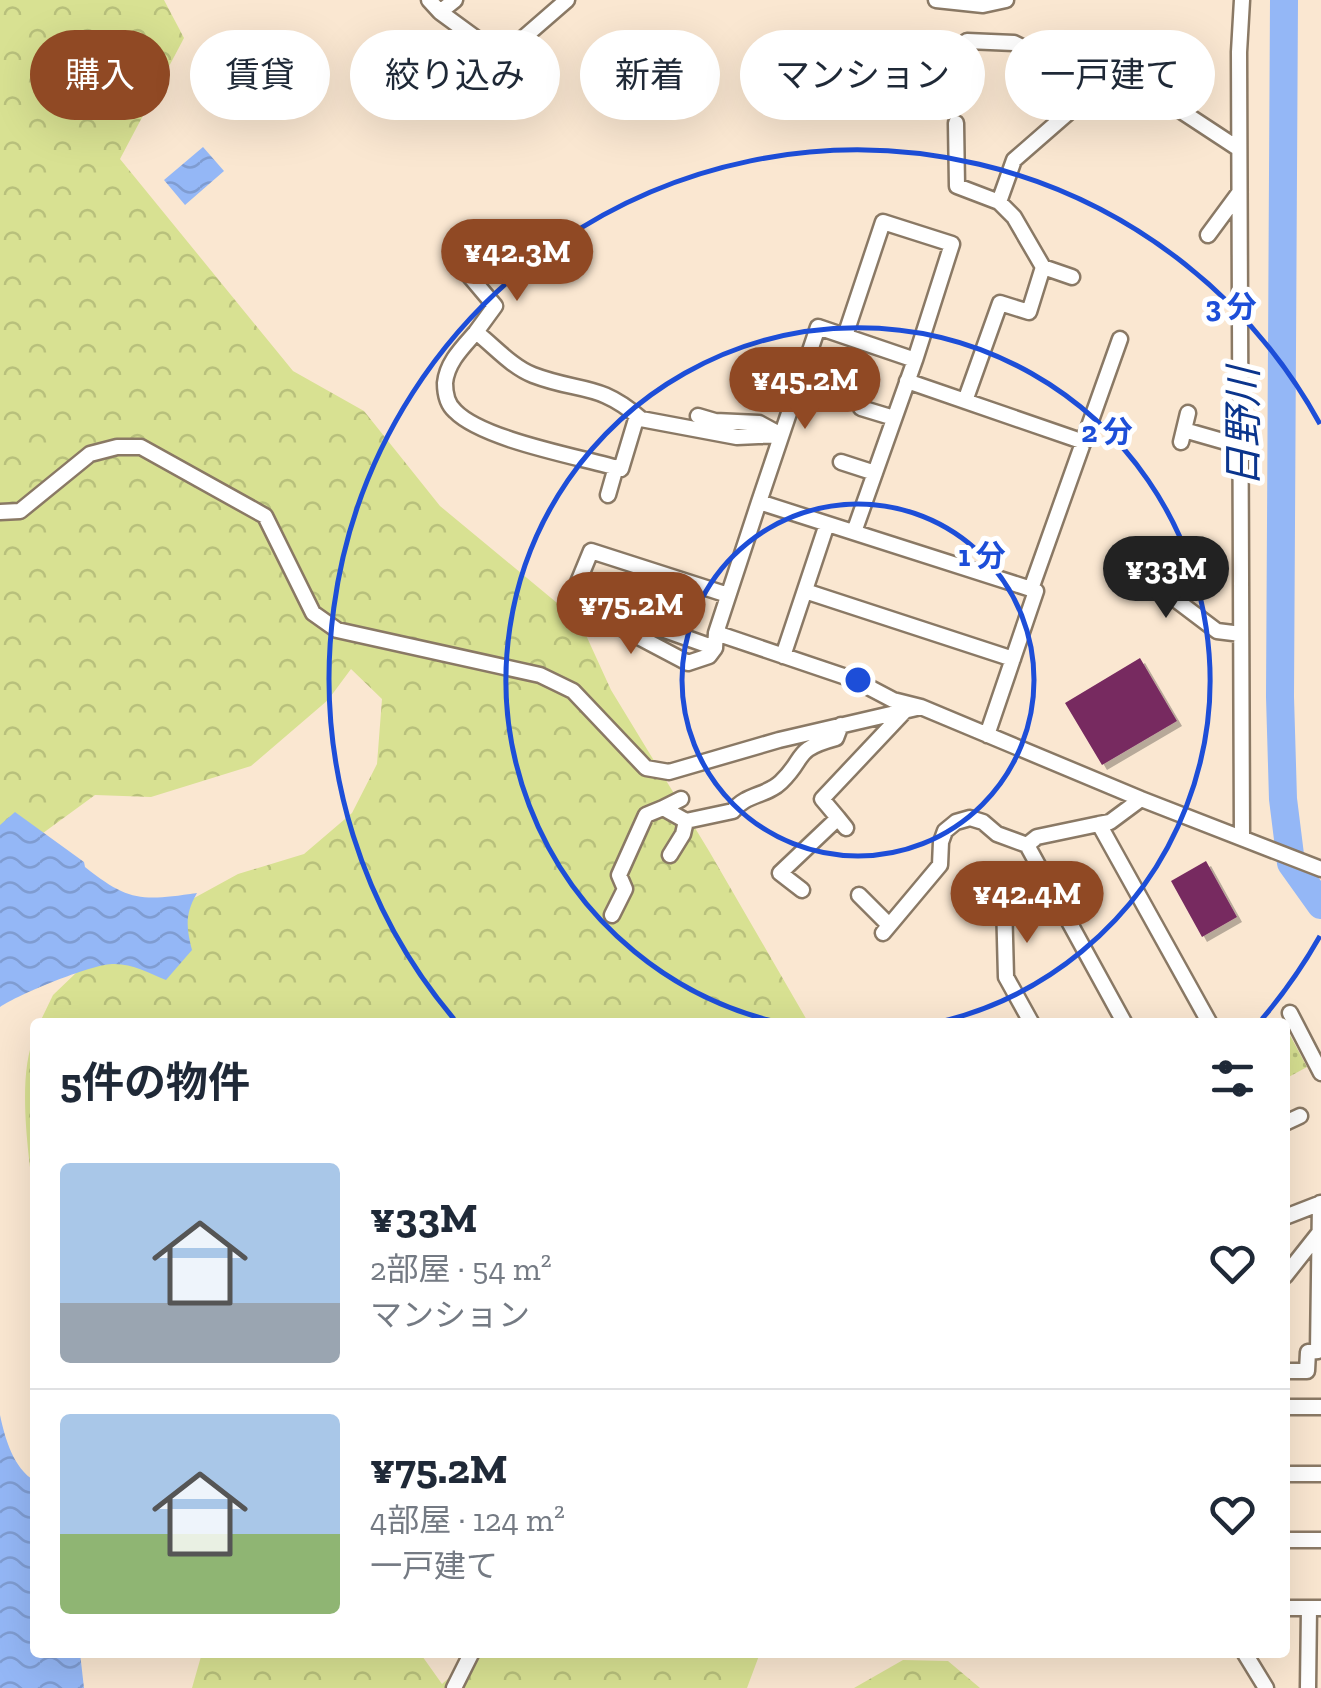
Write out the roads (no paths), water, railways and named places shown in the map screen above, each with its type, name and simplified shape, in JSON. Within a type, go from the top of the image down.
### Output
[{"type":"street","points":[[429,0],[465,30]]},
{"type":"street","points":[[440,12],[454,0]]},
{"type":"street","points":[[531,30],[566,0]]},
{"type":"street","points":[[936,0],[983,5],[1006,0]]},
{"type":"street","points":[[1242,0],[1242,838]]},
{"type":"street","points":[[999,202],[1014,160],[1060,120]]},
{"type":"street","points":[[1196,120],[1239,149]]},
{"type":"street","points":[[956,123],[957,186],[999,202],[1014,217],[1043,267],[1072,277]]},
{"type":"street","points":[[1208,234],[1239,192]]},
{"type":"street","points":[[844,336],[883,222],[952,244],[854,532]]},
{"type":"street","points":[[489,248],[462,267],[495,306],[448,371],[448,404],[480,429],[621,469],[637,416]]},
{"type":"street","points":[[965,401],[1000,302],[1028,312],[1043,267]]},
{"type":"street","points":[[728,595],[591,550],[570,609],[616,625],[688,663],[709,656],[818,327],[914,360]]},
{"type":"street","points":[[476,332],[532,375],[604,392],[637,416],[678,428],[737,437],[781,435]]},
{"type":"street","points":[[1031,589],[1120,339]]},
{"type":"street","points":[[907,381],[1084,442]]},
{"type":"street","points":[[861,408],[894,418]]},
{"type":"street","points":[[1188,413],[1183,436],[1240,446]]},
{"type":"street","points":[[698,416],[715,421],[759,423],[781,435]]},
{"type":"street","points":[[0,512],[20,511],[90,454],[117,447],[141,447],[265,516],[313,612],[337,630],[540,675],[573,691],[646,768],[669,772],[921,707]]},
{"type":"street","points":[[842,462],[875,473]]},
{"type":"street","points":[[608,495],[616,468]]},
{"type":"street","points":[[758,502],[1036,591],[988,735]]},
{"type":"street","points":[[784,656],[827,524]]},
{"type":"street","points":[[1160,556],[1178,552],[1172,588],[1176,600],[1217,631],[1241,634]]},
{"type":"street","points":[[805,591],[1013,659]]},
{"type":"street","points":[[572,597],[716,641],[784,656],[855,680],[893,700],[921,707],[1321,869]]},
{"type":"street","points":[[802,890],[780,873],[842,823],[822,799],[905,710]]},
{"type":"street","points":[[662,808],[686,821],[732,811],[740,800],[780,784],[798,757],[812,744],[836,738],[841,725]]},
{"type":"street","points":[[612,916],[624,889],[619,875],[646,815],[681,799]]},
{"type":"street","points":[[1026,845],[1037,837],[1110,822],[1142,799]]},
{"type":"street","points":[[859,895],[886,929],[940,866],[941,842],[946,831],[956,822],[970,818],[983,822],[997,834],[1026,845],[1122,1018]]},
{"type":"street","points":[[670,856],[686,821]]},
{"type":"street","points":[[1100,824],[1206,1018]]},
{"type":"street","points":[[1029,1018],[1006,978],[1004,901],[1005,888],[1040,869]]},
{"type":"street","points":[[1290,1013],[1321,1073]]},
{"type":"street","points":[[1290,1215],[1321,1203],[1320,1352],[1308,1352],[1307,1371],[1290,1371]]},
{"type":"street","points":[[1290,1270],[1319,1232]]},
{"type":"street","points":[[1290,1407],[1321,1407]]},
{"type":"street","points":[[1290,1474],[1321,1474]]},
{"type":"street","points":[[1290,1540],[1321,1540]]},
{"type":"street","points":[[1308,1688],[1315,1608]]},
{"type":"street","points":[[454,1688],[469,1658]]},
{"type":"street","points":[[1248,1658],[1266,1688]]},
{"type":"water","points":[[203,147],[224,171],[185,205],[164,180]]},
{"type":"water","points":[[15,812],[125,893],[149,898],[197,893],[188,921],[192,950],[166,980],[140,969],[112,964],[55,981],[0,1007],[0,825]]},
{"type":"water","points":[[0,1415],[7,1443],[30,1477],[30,1658],[81,1658],[84,1688],[0,1688]]},
{"type":"waterway","name":"日野川","points":[[1284,0],[1280,697],[1283,799],[1291,863],[1321,905]]}]
